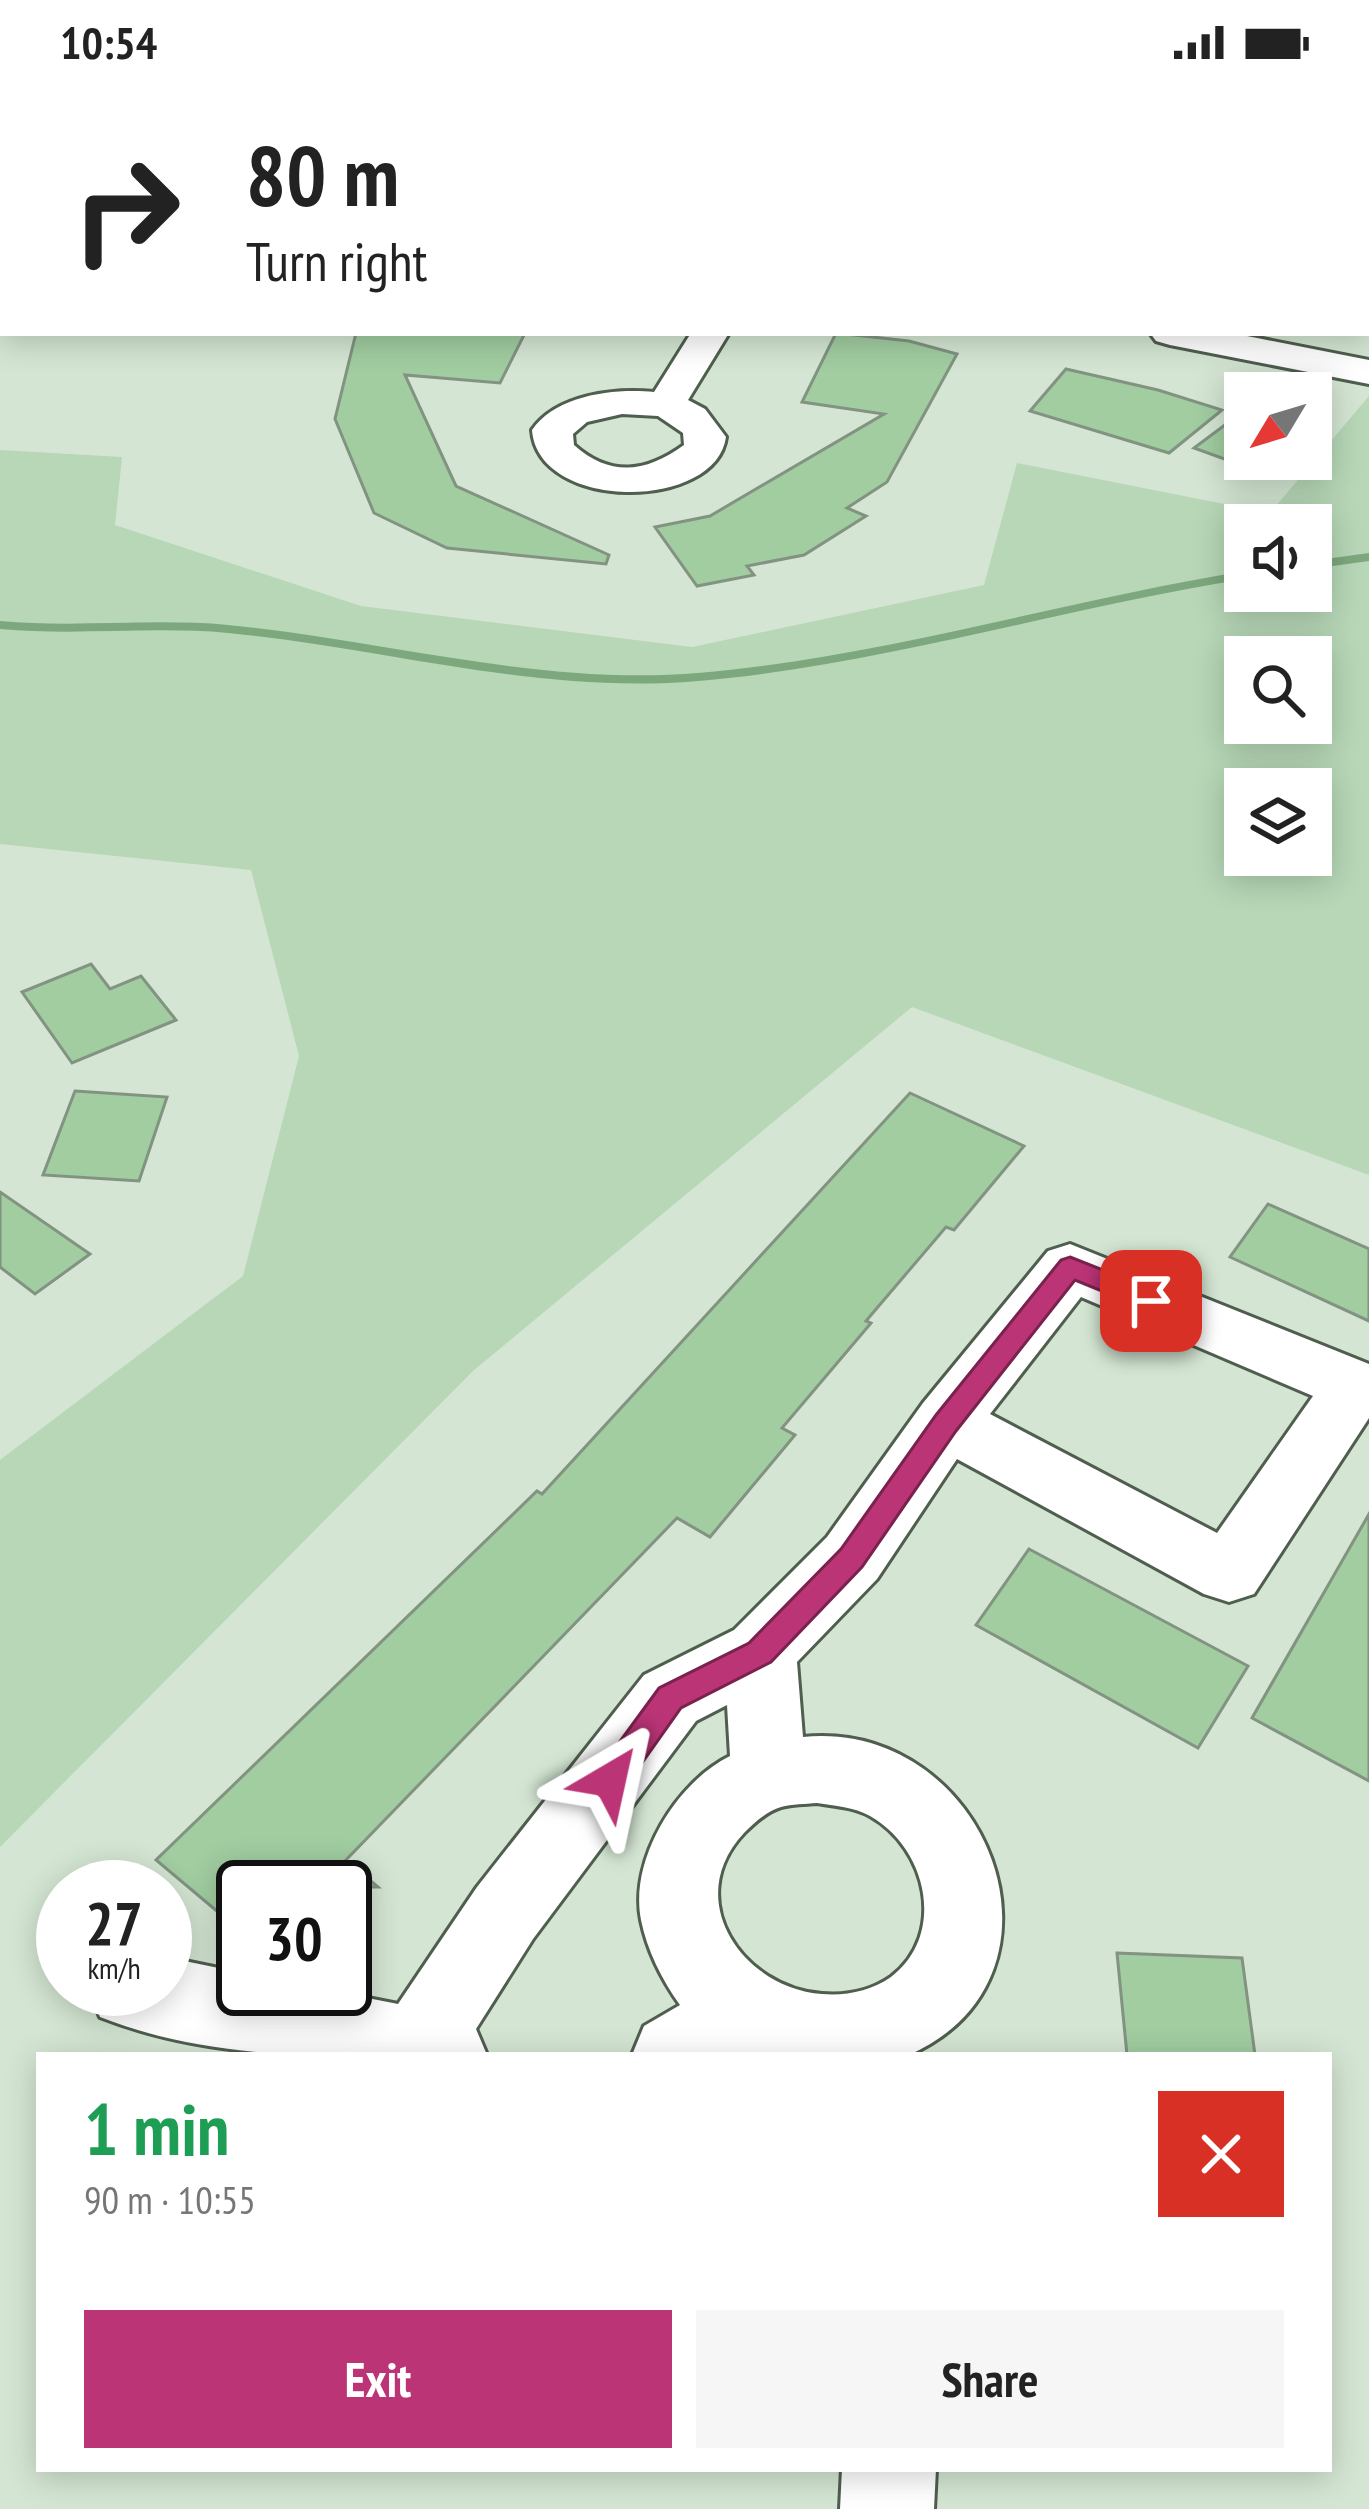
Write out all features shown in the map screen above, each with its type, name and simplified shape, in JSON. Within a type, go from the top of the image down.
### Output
[{"type":"main road","points":[[1185,336],[1369,372]]},
{"type":"street","points":[[666,404],[708,336]]},
{"type":"street","points":[[192,2002],[431,2052],[506,1913],[670,1698],[760,1652],[852,1558],[946,1423],[1070,1267],[1355,1386],[1229,1573],[946,1423]]},
{"type":"street","points":[[760,1652],[769,1775]]},
{"type":"street","points":[[817,1768],[865,1777],[910,1800],[943,1836],[962,1881],[963,1929],[947,1974],[912,2033],[798,2036],[742,2013],[712,1987],[691,1952],[680,1918],[680,1881],[690,1845],[709,1815],[736,1792],[769,1775],[817,1768]]},
{"type":"street","points":[[678,2052],[742,2013]]},
{"type":"street","points":[[887,2509],[889,2472]]},
{"type":"green space","points":[[1369,396],[1369,1175],[912,1007],[473,1371],[0,1847],[0,1460],[243,1276],[299,1056],[251,870],[0,844],[0,450],[122,457],[115,525],[361,606],[692,647],[984,585],[1017,463],[1224,504],[1224,612],[1332,612],[1332,504],[1278,504],[1298,480],[1332,480],[1332,440]]},
{"type":"building","points":[[355,336],[524,336],[500,383],[405,375],[456,486],[609,555],[606,564],[447,548],[374,513],[335,419]]},
{"type":"building","points":[[835,336],[909,341],[957,354],[887,482],[847,508],[866,516],[804,555],[747,566],[754,575],[697,586],[655,527],[710,516],[884,414],[802,402]]},
{"type":"building","points":[[1066,369],[1222,410],[1169,453],[1030,411]]},
{"type":"building","points":[[1224,426],[1224,459],[1194,448]]},
{"type":"building","points":[[91,964],[110,989],[141,976],[176,1020],[72,1063],[22,992]]},
{"type":"building","points":[[75,1091],[167,1097],[139,1181],[43,1175]]},
{"type":"building","points":[[910,1093],[1024,1146],[954,1230],[946,1227],[866,1321],[871,1323],[782,1428],[795,1435],[710,1537],[677,1518],[346,1860],[216,1860],[216,1910],[192,1890],[192,1860],[156,1860],[537,1491],[542,1494]]},
{"type":"building","points":[[0,1192],[90,1254],[35,1294],[0,1267]]},
{"type":"building","points":[[1268,1204],[1369,1249],[1369,1321],[1230,1257]]},
{"type":"building","points":[[1369,1514],[1369,1781],[1252,1718]]},
{"type":"building","points":[[1029,1549],[1248,1666],[1198,1748],[976,1625]]},
{"type":"building","points":[[1117,1953],[1242,1958],[1255,2052],[1127,2052]]},
{"type":"waterway","points":[[1332,562],[1369,557]]},
{"type":"waterway","points":[[0,625],[228,629],[521,673],[638,680],[698,677],[836,658],[1224,578]]},
{"type":"route","points":[[610,1780],[670,1698],[760,1652],[852,1558],[946,1423],[1070,1267],[1151,1301]]}]
